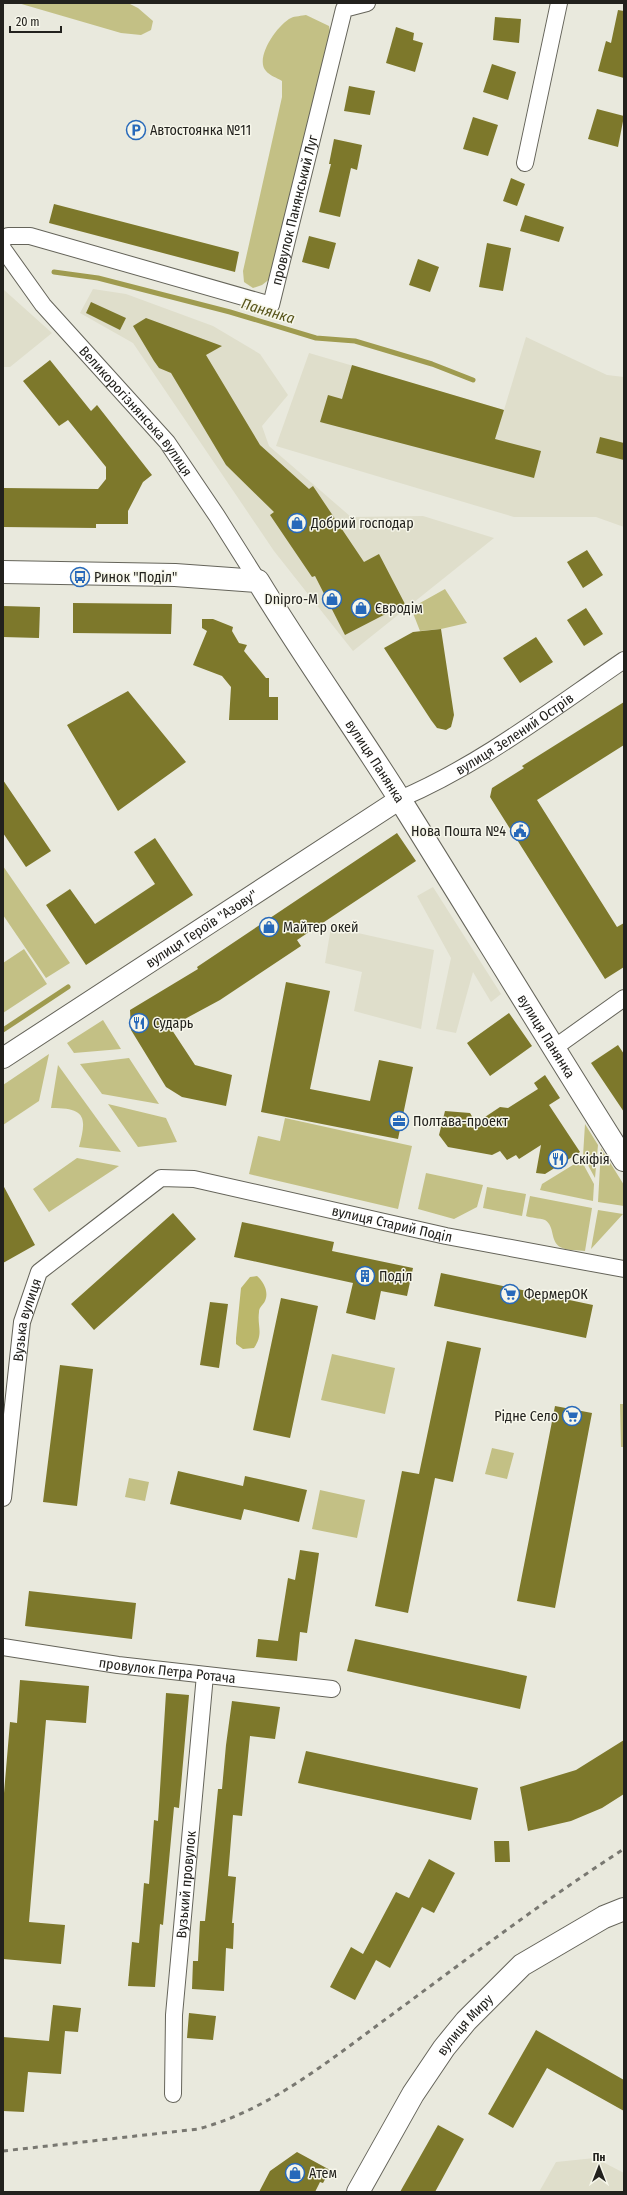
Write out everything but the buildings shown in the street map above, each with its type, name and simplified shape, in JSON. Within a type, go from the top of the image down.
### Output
[{"type":"main road","points":[[3,572],[175,575],[258,581]]},
{"type":"main road","name":"вулиця Панянка","points":[[258,581],[305,657],[351,722],[400,799],[624,1160]]},
{"type":"main road","name":"вулиця Миру","points":[[358,2192],[413,2094],[444,2048],[466,2021],[522,1965],[604,1917],[624,1910]]},
{"type":"street","name":"провулок Панянський Луг","points":[[3,240],[8,236],[30,236],[271,304],[344,9],[367,3]]},
{"type":"street","points":[[525,163],[560,3]]},
{"type":"street","name":"Великорогізнянська вулиця","points":[[3,249],[43,305],[167,442],[217,516],[258,581]]},
{"type":"street","name":"вулиця Зелений Острів","points":[[400,799],[435,784],[463,767],[624,660]]},
{"type":"street","name":"вулиця Героїв \"Азову\"","points":[[3,1058],[400,799]]},
{"type":"street","points":[[554,1048],[624,998]]},
{"type":"street","name":"вулиця Старий Поділ","points":[[161,1178],[194,1179],[446,1236],[624,1270]]},
{"type":"street","name":"Вузька вулиця","points":[[3,1498],[22,1322],[39,1272],[161,1178]]},
{"type":"street","name":"провулок Петра Ротача","points":[[3,1647],[118,1665],[332,1689]]},
{"type":"street","name":"Вузький провулок","points":[[173,2094],[174,2015],[205,1675]]},
{"type":"shaded area","points":[[18,3],[128,3],[138,8],[153,21],[151,30],[141,35],[121,33]]},
{"type":"shaded area","points":[[306,15],[329,26],[331,36],[271,278],[262,285],[253,288],[244,282],[243,271],[282,97],[282,81],[266,71],[263,65],[263,58],[269,42],[286,21],[294,17]]},
{"type":"shaded area","points":[[3,289],[52,333],[10,367],[3,367]]},
{"type":"shaded area","points":[[93,289],[126,294],[213,326],[260,354],[288,395],[262,426],[269,446],[351,517],[423,516],[494,538],[353,651],[274,551],[133,343],[80,313]]},
{"type":"shaded area","points":[[526,337],[607,375],[624,377],[624,527],[596,517],[514,517],[276,446],[309,353],[504,410]]},
{"type":"shaded area","points":[[445,589],[467,623],[441,629],[420,631],[411,608]]},
{"type":"shaded area","points":[[3,866],[70,963],[46,978],[3,915]]},
{"type":"shaded area","points":[[433,887],[501,994],[491,1002],[473,972],[456,1033],[436,1029],[451,958],[417,896]]},
{"type":"shaded area","points":[[331,927],[434,950],[421,1029],[354,1011],[362,972],[325,963]]},
{"type":"shaded area","points":[[24,949],[47,984],[3,1013],[3,963]]},
{"type":"shaded area","points":[[103,1020],[121,1049],[74,1053],[67,1043]]},
{"type":"shaded area","points":[[49,1054],[39,1101],[3,1125],[3,1085]]},
{"type":"shaded area","points":[[129,1058],[159,1104],[102,1094],[80,1064]]},
{"type":"shaded area","points":[[58,1065],[121,1152],[79,1147],[83,1128],[81,1116],[77,1112],[71,1110],[51,1108]]},
{"type":"shaded area","points":[[108,1104],[166,1118],[177,1142],[138,1147]]},
{"type":"shaded area","points":[[285,1118],[412,1146],[398,1209],[249,1174],[258,1136],[280,1141]]},
{"type":"shaded area","points":[[585,1124],[598,1145],[595,1178],[583,1156]]},
{"type":"shaded area","points":[[601,1148],[624,1185],[624,1206],[598,1202]]},
{"type":"shaded area","points":[[77,1158],[119,1166],[49,1212],[33,1189]]},
{"type":"shaded area","points":[[581,1160],[594,1184],[593,1201],[540,1190],[542,1184]]},
{"type":"shaded area","points":[[426,1173],[483,1185],[477,1207],[454,1219],[418,1209]]},
{"type":"shaded area","points":[[487,1187],[526,1194],[522,1216],[483,1208]]},
{"type":"shaded area","points":[[530,1196],[592,1208],[585,1251],[569,1250],[560,1247],[555,1241],[550,1226],[545,1220],[526,1216]]},
{"type":"shaded area","points":[[598,1210],[623,1214],[591,1249]]},
{"type":"shaded area","points":[[257,1276],[264,1284],[266,1291],[265,1301],[259,1310],[259,1338],[254,1348],[243,1349],[236,1344],[241,1288],[250,1277]]},
{"type":"shaded area","points":[[332,1354],[395,1368],[385,1414],[321,1400]]},
{"type":"shaded area","points":[[620,1404],[624,1404],[624,1447],[621,1447]]},
{"type":"shaded area","points":[[492,1448],[514,1453],[507,1479],[485,1474]]},
{"type":"shaded area","points":[[129,1478],[149,1482],[145,1501],[125,1497]]},
{"type":"shaded area","points":[[320,1490],[365,1500],[357,1538],[312,1529]]},
{"type":"shaded area","points":[[595,2158],[624,2173],[624,2192],[539,2192],[556,2162]]},
{"type":"waterway","name":"Панянка","points":[[54,272],[98,278],[230,312],[316,338],[355,341],[432,364],[473,380]]},
{"type":"waterway","points":[[3,1030],[68,987]]},
{"type":"railway","points":[[3,2151],[198,2129],[225,2120],[250,2109],[299,2082],[535,1910],[624,1849]]},
{"type":"place","name":"Автостоянка №11","points":[[136,130]]},
{"type":"place","name":"Добрий господар","points":[[297,523]]},
{"type":"place","name":"Ринок \"Поділ\"","points":[[80,577]]},
{"type":"place","name":"Dnipro-M","points":[[332,599]]},
{"type":"place","name":"Євродім","points":[[361,608]]},
{"type":"place","name":"Нова Пошта №4","points":[[520,831]]},
{"type":"place","name":"Майтер окей","points":[[269,927]]},
{"type":"place","name":"Сударь","points":[[139,1023]]},
{"type":"place","name":"Полтава-проект","points":[[399,1121]]},
{"type":"place","name":"Скіфія","points":[[558,1159]]},
{"type":"place","name":"Поділ","points":[[365,1276]]},
{"type":"place","name":"ФермерОК","points":[[510,1294]]},
{"type":"place","name":"Рідне Село","points":[[572,1416]]},
{"type":"place","name":"Атем","points":[[295,2173]]}]
